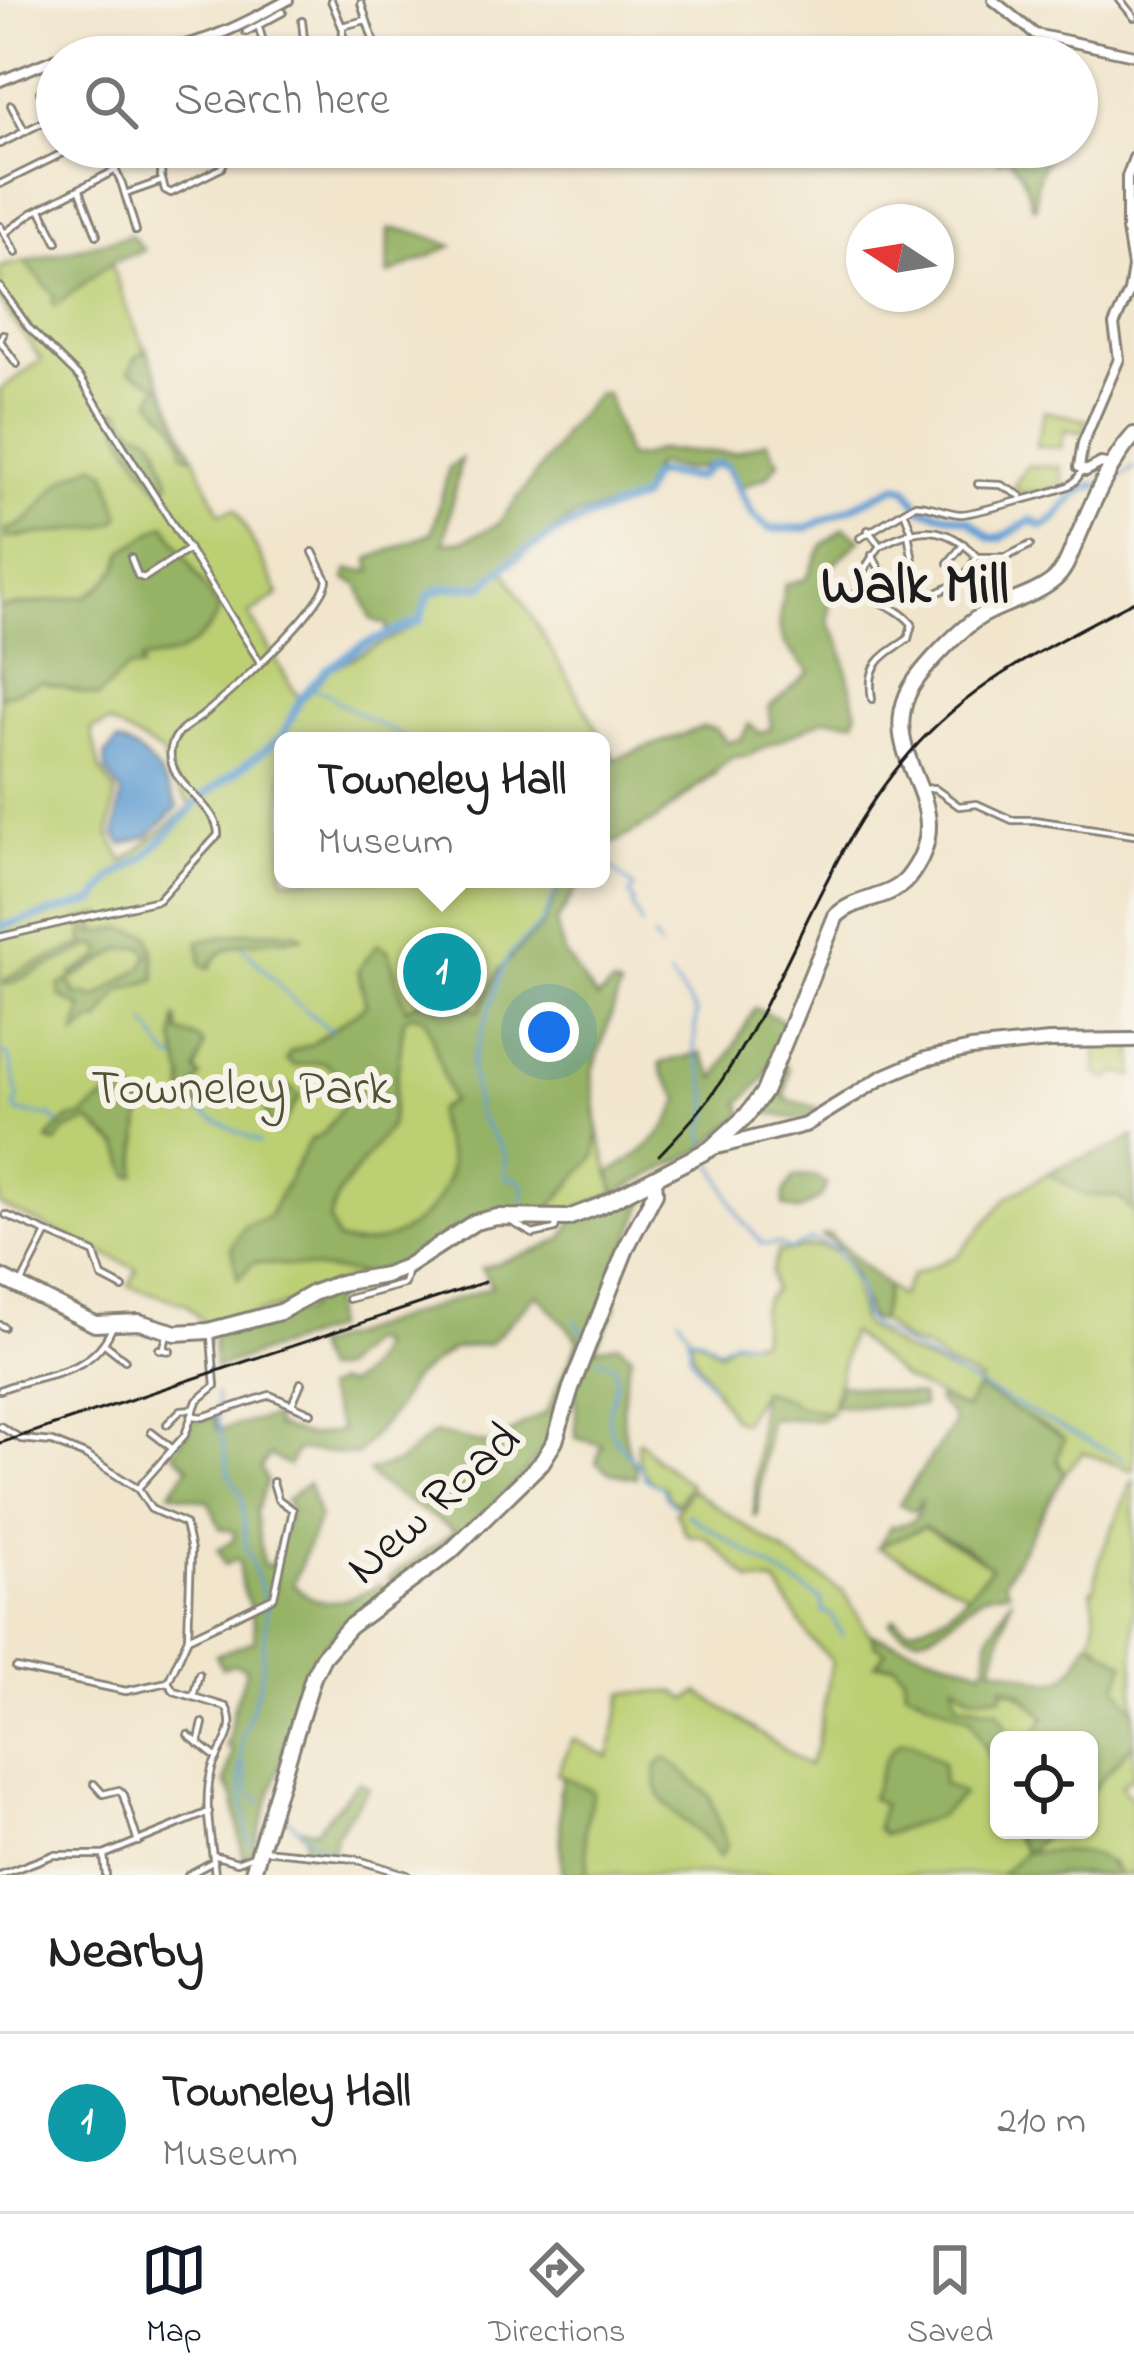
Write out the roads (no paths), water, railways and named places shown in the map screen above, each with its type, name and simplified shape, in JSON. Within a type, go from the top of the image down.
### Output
[{"type":"highway","points":[[0,1277],[95,1324],[139,1322],[168,1331],[208,1331],[280,1312],[340,1283],[385,1276],[475,1222],[558,1218],[602,1205],[654,1186],[710,1149],[764,1092],[836,916],[856,902],[893,890],[914,869],[930,832],[902,736],[902,709],[913,684],[971,623],[1058,577],[1112,465],[1134,435]]},
{"type":"highway","name":"New Road","points":[[252,1875],[323,1657],[349,1627],[450,1552],[542,1462],[556,1441],[571,1388],[654,1186]]},
{"type":"main road","points":[[710,1149],[806,1124],[883,1077],[925,1059],[1049,1041],[1134,1040]]},
{"type":"street","points":[[218,36],[288,0]]},
{"type":"street","points":[[331,0],[343,36]]},
{"type":"street","points":[[993,0],[1035,34],[1044,36]]},
{"type":"street","points":[[1120,0],[1134,17]]},
{"type":"street","points":[[362,3],[373,36]]},
{"type":"street","points":[[246,32],[283,12]]},
{"type":"street","points":[[343,26],[368,20]]},
{"type":"street","points":[[302,21],[304,36]]},
{"type":"street","points":[[258,25],[261,36]]},
{"type":"street","points":[[1098,47],[1134,55]]},
{"type":"street","points":[[0,81],[36,67]]},
{"type":"street","points":[[11,105],[25,132]]},
{"type":"street","points":[[0,144],[36,126]]},
{"type":"street","points":[[1082,471],[1083,443],[1119,359],[1114,325],[1130,292],[1133,267],[1127,177],[1134,158]]},
{"type":"street","points":[[0,184],[36,166]]},
{"type":"street","points":[[162,168],[162,181],[171,194],[221,168]]},
{"type":"street","points":[[16,253],[2,229],[116,170],[136,231]]},
{"type":"street","points":[[126,194],[162,181]]},
{"type":"street","points":[[80,188],[97,235]]},
{"type":"street","points":[[40,208],[57,242]]},
{"type":"street","points":[[0,287],[29,328],[80,379],[260,662]]},
{"type":"street","points":[[3,334],[0,341],[17,364]]},
{"type":"street","points":[[860,538],[918,505],[965,514],[1021,496],[1045,495],[1067,487],[1082,471],[1101,463],[1112,465]]},
{"type":"street","points":[[978,484],[1001,485],[1021,496]]},
{"type":"street","points":[[904,511],[913,561]]},
{"type":"street","points":[[868,530],[880,545]]},
{"type":"street","points":[[872,699],[872,666],[880,655],[908,639],[912,624],[895,609],[870,601],[862,590],[860,577],[880,545],[910,532],[954,535],[977,557],[1008,556],[1030,545]]},
{"type":"street","points":[[948,563],[964,544]]},
{"type":"street","points":[[131,558],[138,576],[144,578],[189,549]]},
{"type":"street","points":[[0,937],[158,900],[218,835],[217,822],[171,762],[172,743],[299,625],[326,590],[327,580],[313,552]]},
{"type":"street","points":[[872,556],[880,580]]},
{"type":"street","points":[[939,592],[961,581],[977,557]]},
{"type":"street","points":[[848,599],[862,590]]},
{"type":"street","points":[[920,789],[934,788],[959,806],[976,804],[1012,820],[1134,835]]},
{"type":"street","points":[[7,1215],[94,1253],[102,1277],[123,1288]]},
{"type":"street","points":[[20,1287],[47,1233]]},
{"type":"street","points":[[348,1299],[404,1284],[406,1267]]},
{"type":"street","points":[[0,1390],[84,1366],[105,1344],[111,1330]]},
{"type":"street","points":[[164,1350],[168,1331]]},
{"type":"street","points":[[138,1489],[185,1435],[193,1412],[216,1382],[208,1331]]},
{"type":"street","points":[[105,1344],[125,1360]]},
{"type":"street","points":[[292,1403],[301,1384]]},
{"type":"street","points":[[167,1424],[181,1410],[203,1417],[270,1395],[311,1414]]},
{"type":"street","points":[[0,1426],[28,1441],[52,1442],[85,1456],[138,1489],[151,1509],[176,1519],[188,1531],[188,1638],[168,1682]]},
{"type":"street","points":[[152,1432],[172,1449]]},
{"type":"street","points":[[188,1638],[274,1597],[293,1510],[278,1499],[273,1482]]},
{"type":"street","points":[[16,1668],[127,1691],[168,1682]]},
{"type":"street","points":[[193,1697],[200,1674]]},
{"type":"street","points":[[168,1682],[174,1691],[226,1707],[230,1713],[231,1728],[209,1784],[215,1875]]},
{"type":"street","points":[[198,1744],[203,1723]]},
{"type":"street","points":[[188,1735],[217,1758]]},
{"type":"street","points":[[94,1784],[103,1794],[119,1790],[123,1795],[138,1842]]},
{"type":"street","points":[[195,1788],[209,1784]]},
{"type":"street","points":[[2,1873],[53,1855],[104,1855],[209,1812]]},
{"type":"street","points":[[188,1875],[213,1858],[237,1862],[277,1848],[355,1859],[407,1875]]},
{"type":"street","points":[[104,1855],[106,1875]]},
{"type":"water","points":[[117,742],[147,759],[178,807],[149,836],[123,845],[115,835],[122,793],[106,771],[105,755]]},
{"type":"waterway","points":[[284,732],[300,699],[326,670],[363,645],[420,621],[429,595],[443,588],[484,586],[518,556],[557,532],[641,499],[657,473],[696,478],[713,464],[726,466],[753,515],[770,529],[807,528],[897,486],[906,488],[921,509],[969,520],[990,538],[1001,538],[1032,520],[1042,526],[1079,492],[1096,485]]},
{"type":"waterway","points":[[1115,480],[1134,468]]},
{"type":"waterway","points":[[310,688],[330,694],[393,732]]},
{"type":"waterway","points":[[0,927],[95,901],[112,878],[146,856],[205,795],[274,743]]},
{"type":"waterway","points":[[610,866],[634,888],[629,895],[642,926]]},
{"type":"waterway","points":[[522,1202],[524,1187],[517,1179],[506,1178],[504,1152],[477,1113],[471,1065],[509,955],[542,923],[557,888]]},
{"type":"waterway","points":[[653,937],[659,946]]},
{"type":"waterway","points":[[243,947],[295,1002],[332,1031]]},
{"type":"waterway","points":[[670,976],[696,1012],[694,1052],[709,1106],[705,1142]]},
{"type":"waterway","points":[[146,1023],[169,1057],[177,1060]]},
{"type":"waterway","points":[[4,1052],[19,1098],[18,1112],[50,1116],[59,1123]]},
{"type":"waterway","points":[[198,1111],[260,1143]]},
{"type":"waterway","points":[[713,1164],[744,1223],[762,1244],[790,1250],[811,1240],[835,1248],[859,1288],[863,1315],[871,1325],[961,1377],[1124,1459]]},
{"type":"waterway","points":[[679,1317],[688,1331],[690,1356],[711,1385]]},
{"type":"waterway","points":[[575,1320],[583,1333]]},
{"type":"waterway","points":[[688,1335],[718,1349],[735,1339],[750,1341]]},
{"type":"waterway","points":[[599,1358],[614,1365],[616,1374],[609,1415],[612,1432],[645,1479],[663,1488],[675,1505]]},
{"type":"waterway","points":[[216,1394],[217,1409]]},
{"type":"waterway","points":[[217,1415],[230,1477],[242,1495],[246,1547],[264,1598]]},
{"type":"waterway","points":[[687,1514],[822,1600],[823,1612],[831,1615],[842,1635]]},
{"type":"waterway","points":[[249,1844],[240,1777],[242,1738],[261,1679],[267,1604]]},
{"type":"waterway","points":[[243,1764],[249,1791],[260,1802]]},
{"type":"waterway","points":[[278,1813],[332,1852]]},
{"type":"railway","points":[[659,1155],[707,1101],[739,1052],[852,834],[909,754],[986,685],[1134,601]]},
{"type":"railway","points":[[0,1443],[485,1282]]},
{"type":"place","name":"Towneley Hall","points":[[442,972]]},
{"type":"district","name":"Walk Mill","points":[[915,582]]},
{"type":"park label","name":"Towneley Park","points":[[241,1085]]}]
